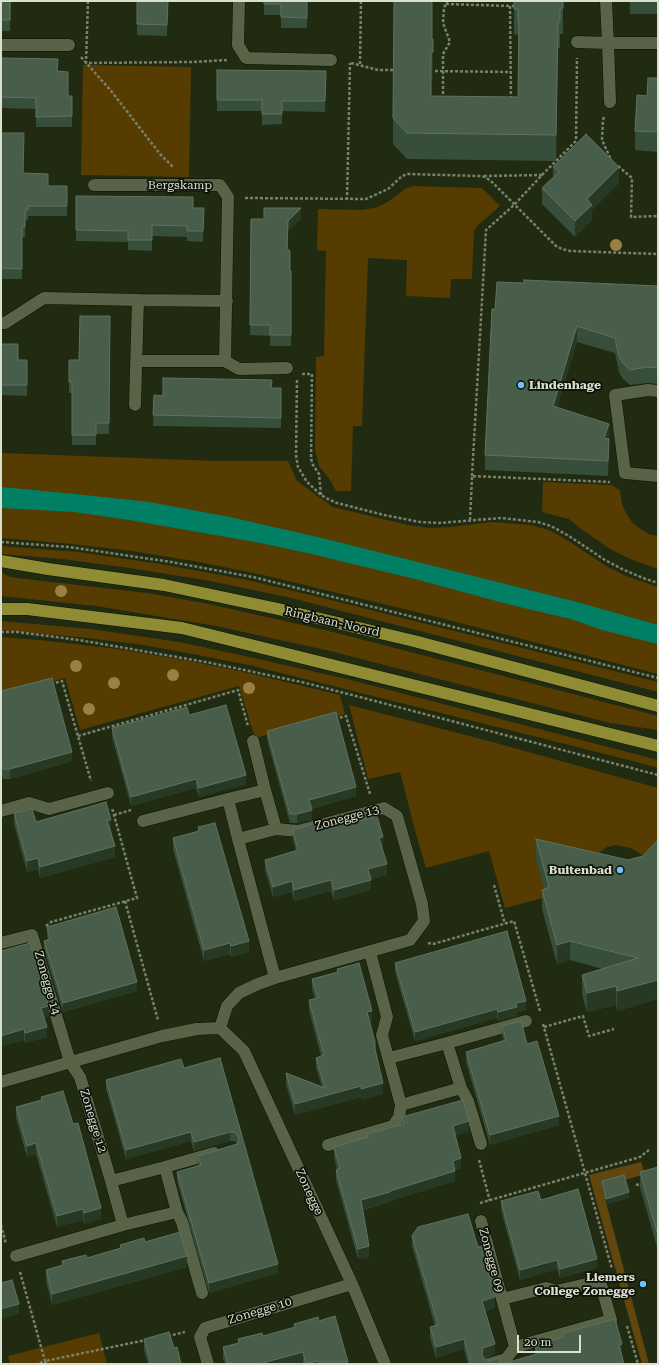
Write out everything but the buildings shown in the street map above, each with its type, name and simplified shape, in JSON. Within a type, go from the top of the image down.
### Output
[{"type":"main road","name":"Ringbaan-Noord","points":[[1,561],[164,585],[278,609],[414,641],[658,706]]},
{"type":"main road","points":[[1,609],[27,609],[182,628],[658,746]]},
{"type":"street","points":[[238,1],[238,45],[246,58],[331,60]]},
{"type":"street","points":[[606,1],[610,102]]},
{"type":"street","points":[[577,42],[658,43]]},
{"type":"street","points":[[1,45],[69,45]]},
{"type":"street","name":"Bergskamp","points":[[94,185],[220,185],[228,197],[225,362]]},
{"type":"street","points":[[1,323],[5,323],[44,298],[227,301]]},
{"type":"street","points":[[135,405],[138,300]]},
{"type":"street","points":[[136,361],[225,362],[239,369],[292,371]]},
{"type":"street","points":[[658,391],[648,390],[615,395],[625,473],[658,476]]},
{"type":"street","points":[[253,741],[276,829]]},
{"type":"street","points":[[143,821],[266,790]]},
{"type":"street","points":[[1,812],[29,803],[49,809],[108,793]]},
{"type":"street","points":[[228,799],[275,978]]},
{"type":"street","name":"Zonegge 13","points":[[238,839],[276,829],[298,831],[384,808],[397,816],[422,904],[424,921],[410,940]]},
{"type":"street","name":"Zonegge 14","points":[[1,943],[32,935],[70,1062]]},
{"type":"street","points":[[1,1082],[162,1036],[197,1029],[220,1028],[227,1006],[239,992],[275,978],[410,940]]},
{"type":"street","points":[[328,1145],[393,1126],[399,1117],[401,1105],[382,1035],[387,1017],[370,952]]},
{"type":"street","points":[[389,1058],[526,1021]]},
{"type":"street","name":"Zonegge","points":[[220,1028],[244,1051],[352,1284],[385,1364]]},
{"type":"street","points":[[447,1042],[461,1088],[468,1101],[481,1144]]},
{"type":"street","name":"Zonegge 12","points":[[70,1062],[80,1077],[123,1225]]},
{"type":"street","points":[[401,1105],[461,1088]]},
{"type":"street","points":[[111,1181],[225,1150]]},
{"type":"street","points":[[165,1166],[177,1212],[182,1222],[202,1293]]},
{"type":"street","points":[[16,1256],[123,1225],[177,1212]]},
{"type":"street","name":"Zonegge 09","points":[[481,1221],[515,1347]]},
{"type":"street","name":"Zonegge 09","points":[[489,1364],[506,1359],[515,1347],[611,1320],[600,1281],[556,1291],[546,1288],[502,1299]]},
{"type":"street","name":"Zonegge 10","points":[[206,1328],[352,1284]]},
{"type":"street","points":[[206,1328],[200,1337],[208,1364]]},
{"type":"path","points":[[86,63],[88,1]]},
{"type":"path","points":[[360,65],[361,1]]},
{"type":"path","points":[[443,106],[443,54],[450,42],[443,23],[446,2],[517,6]]},
{"type":"path","points":[[510,6],[511,101]]},
{"type":"path","points":[[470,520],[486,230],[576,142],[577,42]]},
{"type":"path","points":[[69,45],[112,92],[160,154],[191,185]]},
{"type":"path","points":[[86,63],[192,62],[246,58]]},
{"type":"path","points":[[331,60],[351,63],[378,70],[402,70]]},
{"type":"path","points":[[347,200],[351,63]]},
{"type":"path","points":[[426,71],[510,72]]},
{"type":"path","points":[[610,102],[603,120],[602,140],[612,162],[632,178],[631,217],[658,216]]},
{"type":"path","points":[[228,197],[347,200],[366,199],[388,189],[402,176],[408,174],[542,176]]},
{"type":"path","points":[[479,176],[485,177],[491,181],[556,246],[562,249],[570,251],[658,254]]},
{"type":"path","points":[[321,495],[319,474],[313,465],[311,453],[312,374],[292,371],[296,455],[298,467],[307,482],[321,495],[337,503],[384,515],[420,522],[439,523],[508,518],[538,522],[551,526],[570,536],[604,560],[658,583]]},
{"type":"path","points":[[472,476],[611,482]]},
{"type":"path","name":"Ringbaan-Noord","points":[[1,542],[70,547],[171,562],[253,577],[658,678]]},
{"type":"path","points":[[1,632],[17,632],[79,640],[211,663],[306,682],[658,775]]},
{"type":"path","points":[[47,686],[62,681],[96,796]]},
{"type":"path","points":[[78,736],[238,690],[253,741]]},
{"type":"path","points":[[332,720],[346,716],[375,810]]},
{"type":"path","points":[[32,935],[51,922],[137,898],[108,793]]},
{"type":"path","points":[[494,885],[505,924]]},
{"type":"path","points":[[125,902],[162,1036]]},
{"type":"path","points":[[410,940],[433,944],[514,921],[540,1012]]},
{"type":"path","points":[[526,1021],[529,1031],[583,1016],[589,1036],[614,1029]]},
{"type":"path","points":[[542,1019],[612,1271]]},
{"type":"path","points":[[481,1144],[476,1148],[490,1200]]},
{"type":"path","points":[[481,1221],[483,1215],[479,1203],[640,1157],[649,1150]]},
{"type":"path","points":[[636,1185],[644,1183]]},
{"type":"path","points":[[1,1225],[9,1256],[16,1256],[46,1363]]},
{"type":"path","points":[[627,1324],[638,1364]]},
{"type":"path","points":[[167,1336],[206,1328]]},
{"type":"path","points":[[37,1364],[152,1339]]},
{"type":"shaded area","points":[[83,65],[191,67],[189,177],[81,175]]},
{"type":"shaded area","points":[[413,186],[482,188],[500,206],[477,226],[474,231],[472,279],[451,279],[450,298],[406,296],[407,260],[368,258],[362,426],[353,426],[351,491],[336,491],[329,478],[319,466],[315,450],[316,357],[324,356],[326,251],[317,250],[318,209],[362,210],[378,207],[405,189]]},
{"type":"shaded area","points":[[1,453],[217,461],[288,461],[297,481],[333,507],[408,525],[429,528],[492,522],[530,525],[549,530],[564,538],[606,566],[626,576],[658,587],[658,674],[437,617],[263,575],[194,561],[132,551],[1,538]]},
{"type":"shaded area","points":[[543,482],[612,485],[620,490],[622,504],[632,522],[649,534],[658,536],[658,569],[630,559],[610,549],[569,519],[542,512]]},
{"type":"shaded area","points":[[1,546],[79,552],[160,564],[243,579],[658,682],[658,692],[287,597],[205,580],[129,568],[62,559],[1,554]]},
{"type":"shaded area","points":[[1,572],[10,577],[147,593],[204,603],[329,631],[658,716],[658,730],[610,723],[330,651],[216,626],[96,606],[1,596]]},
{"type":"shaded area","points":[[1,621],[91,629],[179,642],[245,656],[347,679],[658,760],[658,768],[249,665],[143,645],[1,630]]},
{"type":"shaded area","points":[[1,637],[118,649],[244,672],[340,695],[345,714],[255,738],[239,686],[80,730],[65,678],[1,695]]},
{"type":"shaded area","points":[[349,705],[485,740],[658,788],[658,859],[652,866],[644,854],[642,855],[631,848],[615,845],[607,847],[547,897],[505,908],[489,851],[426,868],[400,772],[368,779]]},
{"type":"shaded area","points":[[641,1162],[645,1174],[602,1187],[649,1364],[642,1364],[589,1175]]},
{"type":"shaded area","points":[[99,1333],[107,1364],[10,1364],[8,1356]]},
{"type":"water","points":[[1,487],[149,502],[230,517],[326,539],[577,602],[658,625],[658,644],[602,630],[571,619],[511,605],[415,579],[255,542],[74,512],[1,508]]},
{"type":"place","name":"Lindenhage","points":[[521,385]]},
{"type":"place","name":"Buitenbad","points":[[620,870]]},
{"type":"place","name":"Liemers College Zonegge","points":[[643,1284]]}]
